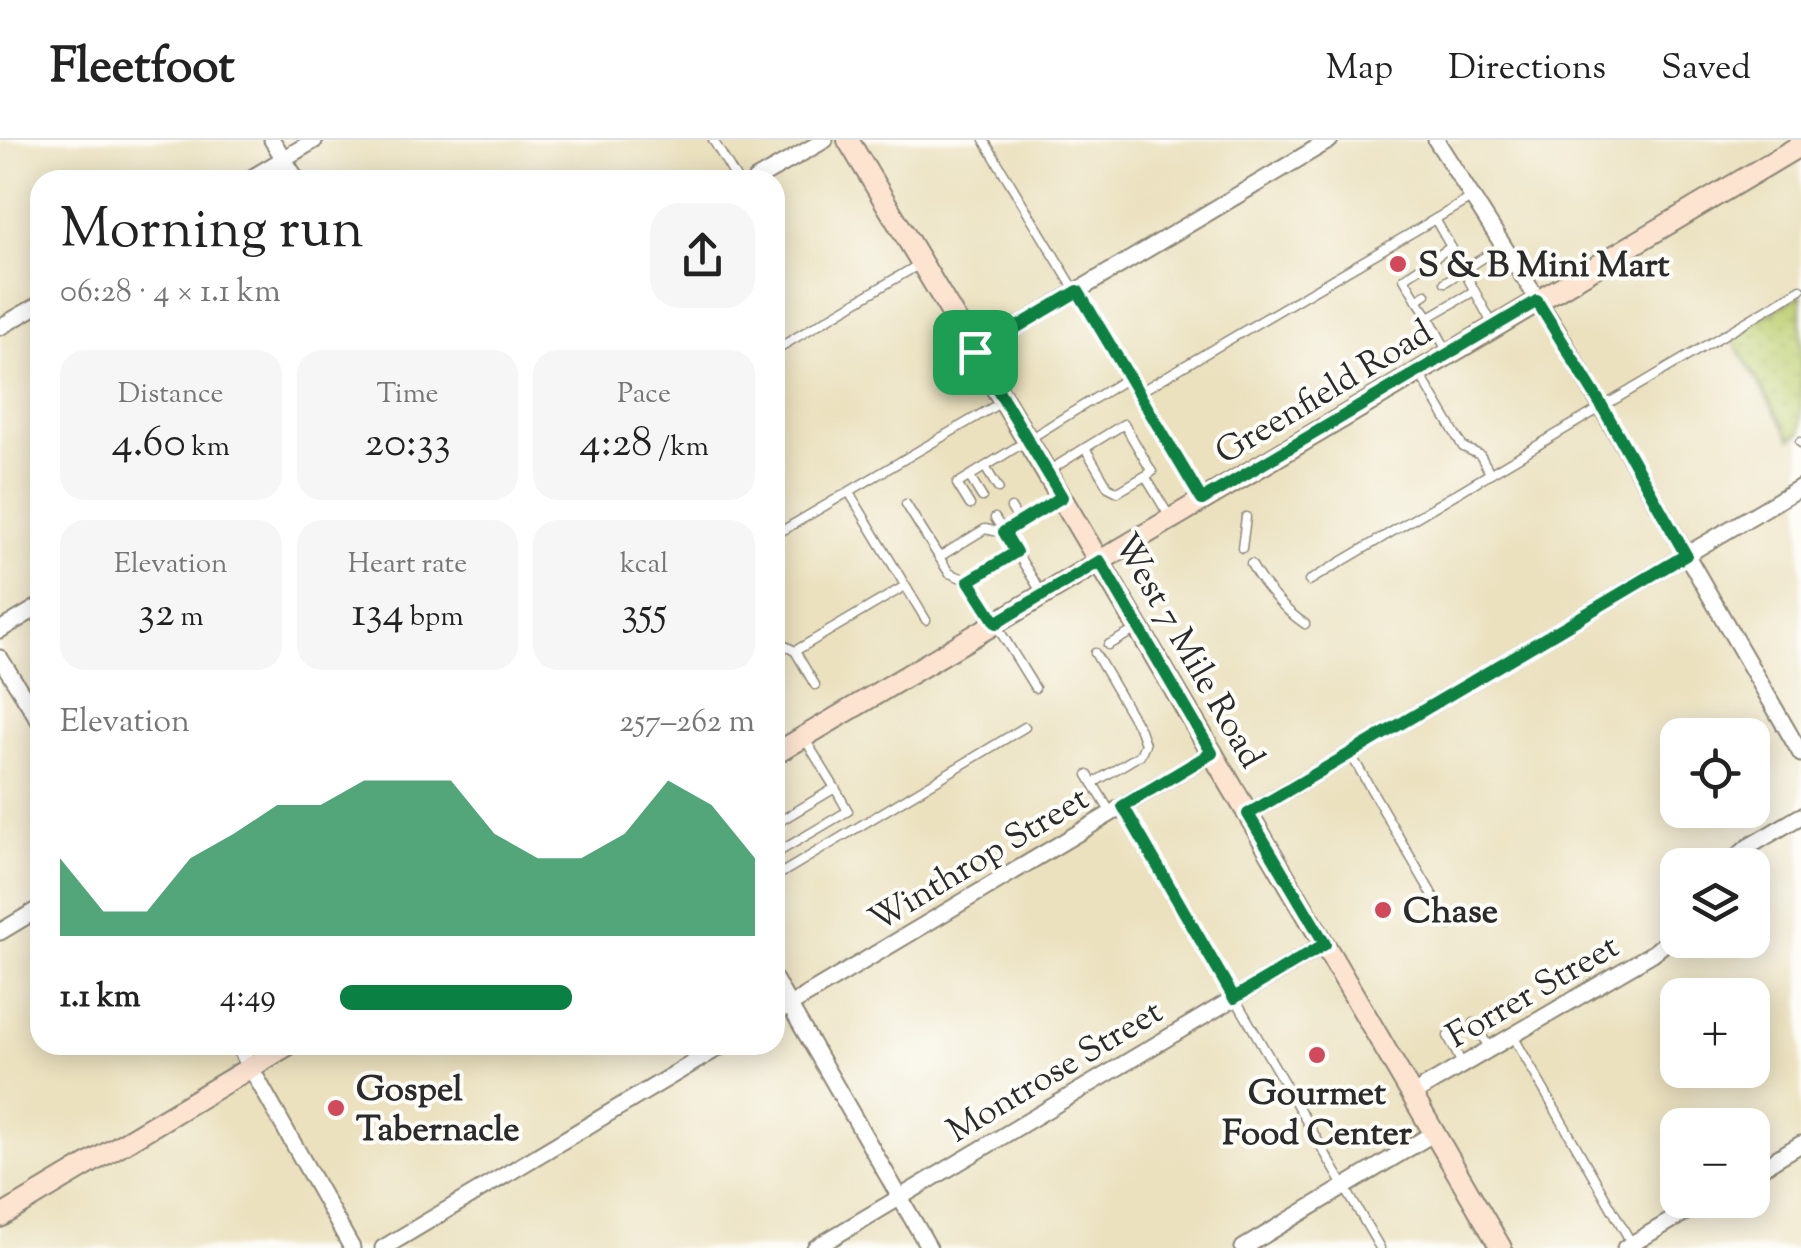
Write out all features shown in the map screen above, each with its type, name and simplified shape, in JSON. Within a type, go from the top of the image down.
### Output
[{"type":"main road","name":"West 7 Mile Road","points":[[848,140],[1100,561],[1501,1248]]},
{"type":"main road","name":"Greenfield Road","points":[[785,748],[1801,145]]},
{"type":"main road","points":[[0,1217],[271,1055]]},
{"type":"street","points":[[272,140],[291,170]]},
{"type":"street","points":[[264,170],[314,140]]},
{"type":"street","points":[[772,170],[825,140]]},
{"type":"street","points":[[975,352],[1330,140]]},
{"type":"street","points":[[1436,140],[1602,406],[1801,754]]},
{"type":"street","points":[[0,328],[30,310]]},
{"type":"street","points":[[1248,814],[1801,486]]},
{"type":"street","points":[[0,630],[30,612]]},
{"type":"street","points":[[0,658],[30,706]]},
{"type":"street","name":"Winthrop Street","points":[[785,1008],[1212,753]]},
{"type":"street","points":[[1748,848],[1801,816]]},
{"type":"street","points":[[0,932],[30,914]]},
{"type":"street","name":"Montrose Street","points":[[814,1248],[1325,944]]},
{"type":"street","name":"Forrer Street","points":[[1413,1094],[1660,947]]},
{"type":"street","points":[[785,1015],[929,1248]]},
{"type":"street","points":[[243,1055],[352,1248]]},
{"type":"street","points":[[383,1248],[706,1055]]},
{"type":"street","points":[[1243,1248],[1434,1133]]},
{"type":"street","points":[[1770,1162],[1801,1144]]},
{"type":"street","points":[[1631,1247],[1677,1218]]},
{"type":"lane","points":[[713,140],[732,170]]},
{"type":"lane","points":[[984,140],[1202,500]]},
{"type":"lane","points":[[1138,393],[1472,197]]},
{"type":"lane","points":[[1435,218],[1494,327]]},
{"type":"lane","points":[[1445,282],[1502,246]]},
{"type":"lane","points":[[1448,354],[1404,278],[1452,247]]},
{"type":"lane","points":[[785,344],[922,263]]},
{"type":"lane","points":[[1309,580],[1801,289]]},
{"type":"lane","points":[[1428,318],[1474,290]]},
{"type":"lane","points":[[1418,300],[1426,294]]},
{"type":"lane","points":[[1419,372],[1463,447],[1480,456],[1490,473]]},
{"type":"lane","points":[[970,505],[956,484],[1128,376]]},
{"type":"lane","points":[[785,529],[1004,400]]},
{"type":"lane","points":[[1047,472],[1085,448],[1124,424],[1152,472],[1118,492],[1108,487],[1085,448]]},
{"type":"lane","points":[[985,467],[998,488]]},
{"type":"lane","points":[[969,476],[982,498]]},
{"type":"lane","points":[[1145,476],[1171,519]]},
{"type":"lane","points":[[848,492],[926,620]]},
{"type":"lane","points":[[939,557],[984,527],[1004,532],[1062,497]]},
{"type":"lane","points":[[906,504],[949,573],[969,581],[1035,688]]},
{"type":"lane","points":[[1011,508],[1020,523]]},
{"type":"lane","points":[[1242,548],[1246,517]]},
{"type":"lane","points":[[994,518],[1043,595]]},
{"type":"lane","points":[[969,581],[1016,552]]},
{"type":"lane","points":[[1250,564],[1280,602],[1305,624]]},
{"type":"lane","points":[[795,651],[905,586]]},
{"type":"lane","points":[[1108,646],[1139,628]]},
{"type":"lane","points":[[785,646],[795,651],[816,686]]},
{"type":"lane","points":[[1095,653],[1146,744],[1140,756],[1090,779],[1117,810],[1234,998],[1380,1248]]},
{"type":"lane","points":[[785,871],[1025,727]]},
{"type":"lane","points":[[785,848],[848,811],[803,737]]},
{"type":"lane","points":[[1350,753],[1450,926]]},
{"type":"lane","points":[[785,818],[835,788]]},
{"type":"lane","points":[[1474,1022],[1490,1049]]},
{"type":"lane","points":[[1448,1036],[1463,1065]]},
{"type":"lane","points":[[1512,1036],[1631,1247]]},
{"type":"green space","points":[[1801,295],[1801,433],[1791,439],[1731,336]]},
{"type":"place","name":"S & B Mini Mart","points":[[1398,264]]},
{"type":"place","name":"Chase","points":[[1383,910]]},
{"type":"place","name":"Gourmet Food Center","points":[[1317,1055]]},
{"type":"place","name":"Gospel Tabernacle","points":[[336,1108]]},
{"type":"route","points":[[1078,291],[1202,500],[1537,301],[1686,555],[1248,814],[1325,944],[1234,998],[1123,806],[1212,753],[1100,561],[996,623],[969,581],[1016,552],[1004,532],[1062,497],[975,352],[1078,291]]}]
